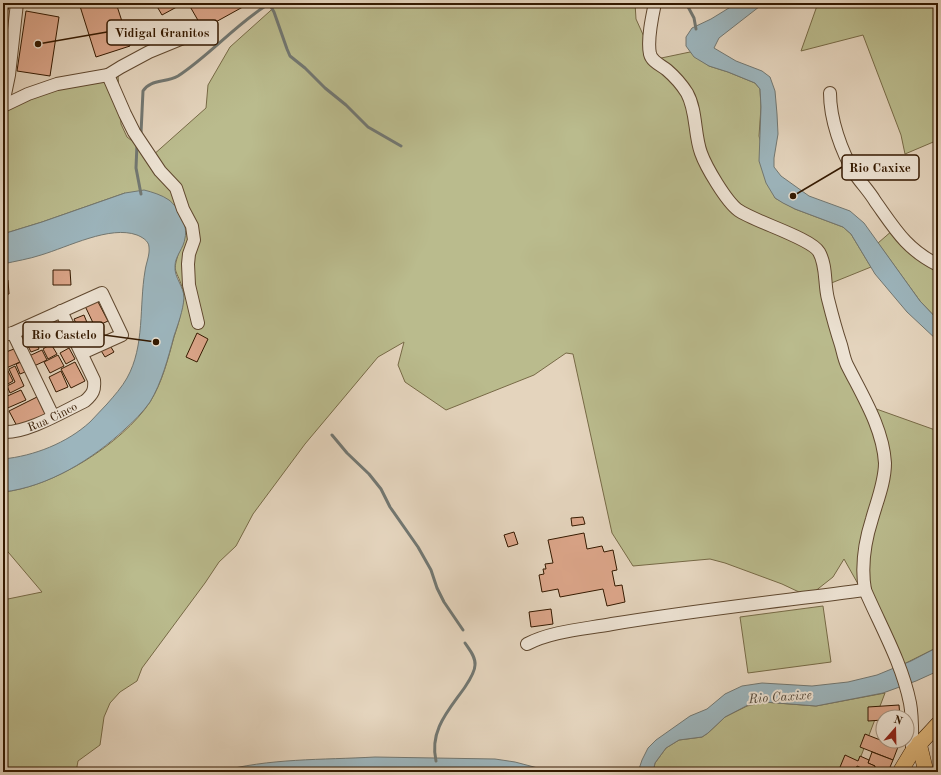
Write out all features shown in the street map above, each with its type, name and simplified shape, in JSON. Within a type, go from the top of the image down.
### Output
[{"type":"main road","points":[[926,772],[915,748],[938,724]]},
{"type":"main road","points":[[900,772],[914,749]]},
{"type":"street","points":[[3,105],[9,75],[17,3]]},
{"type":"street","points":[[655,3],[649,45],[651,56],[676,79],[686,92],[691,102],[701,153],[726,197],[745,215],[807,242],[819,252],[823,264],[834,326],[847,364],[868,406],[878,431],[885,464],[880,496],[866,538],[863,578],[865,590],[897,661],[910,709]]},
{"type":"street","points":[[3,105],[57,84],[108,75],[149,52],[188,36]]},
{"type":"street","points":[[108,75],[134,132],[160,171],[176,188],[183,209],[192,226],[194,240],[189,254],[189,285],[198,323]]},
{"type":"street","points":[[830,93],[834,124],[843,150],[855,173],[905,242],[923,258],[938,265]]},
{"type":"street","points":[[53,416],[8,334],[102,293],[122,335],[82,353],[61,311]]},
{"type":"street","name":"Rua Cinco","points":[[3,432],[10,433],[26,429],[85,401],[92,395],[95,389],[94,380],[82,353]]},
{"type":"street","points":[[527,644],[534,640],[558,634],[640,620],[865,590]]},
{"type":"green space","points":[[279,3],[635,3],[636,19],[645,39],[647,61],[690,52],[709,66],[755,83],[760,89],[761,107],[759,136],[775,198],[795,209],[843,227],[851,234],[871,267],[824,286],[868,406],[938,431],[938,647],[902,665],[899,657],[844,559],[833,577],[814,592],[799,592],[782,584],[710,559],[633,566],[612,533],[573,354],[566,353],[534,375],[446,410],[405,382],[398,365],[404,342],[378,357],[305,444],[253,514],[236,546],[219,562],[142,668],[137,681],[120,692],[110,703],[104,717],[100,745],[78,761],[76,772],[3,772],[3,600],[42,592],[3,546],[3,492],[43,482],[85,461],[104,448],[138,418],[150,402],[161,379],[179,320],[184,296],[175,267],[179,252],[125,193],[3,234],[3,108],[30,93],[118,75],[121,124],[127,137],[152,156],[206,108],[208,85],[230,47]]},
{"type":"green space","points":[[818,3],[938,3],[938,140],[905,154],[901,135],[863,35],[801,51]]},
{"type":"green space","points":[[893,230],[938,267],[938,320],[920,301],[878,243]]},
{"type":"green space","points":[[823,606],[831,662],[748,673],[740,617]]},
{"type":"green space","points":[[885,693],[879,709],[875,709],[875,719],[855,772],[653,772],[655,763],[666,748],[679,740],[702,737],[725,717],[747,706],[764,702],[816,706]]},
{"type":"water","points":[[737,3],[764,3],[719,38],[714,48],[736,61],[762,71],[770,77],[775,91],[778,134],[774,167],[781,176],[809,196],[850,211],[864,223],[920,301],[938,320],[938,341],[907,312],[875,274],[851,234],[843,227],[783,203],[775,198],[766,183],[759,161],[761,107],[760,89],[755,83],[709,66],[694,57],[686,46],[686,37],[692,28],[711,19]]},
{"type":"water","points":[[144,190],[163,197],[173,203],[182,217],[186,233],[183,245],[175,262],[176,274],[184,294],[183,308],[158,386],[150,402],[135,420],[99,451],[53,478],[20,489],[3,492],[3,459],[38,452],[71,436],[90,422],[112,398],[127,378],[137,353],[143,284],[149,245],[145,240],[137,235],[114,233],[89,238],[36,256],[3,264],[3,234],[125,193]]},
{"type":"water","points":[[938,647],[938,671],[916,681],[883,693],[816,706],[764,702],[748,705],[725,717],[702,737],[679,740],[666,748],[655,763],[653,772],[638,772],[648,748],[656,740],[690,716],[707,709],[725,694],[742,686],[762,683],[812,686],[848,682],[877,675],[911,661]]},
{"type":"water","points":[[375,757],[495,759],[515,762],[553,772],[218,772],[237,767],[276,762]]},
{"type":"building","points":[[3,3],[10,3],[3,25]]},
{"type":"building","points":[[79,3],[116,3],[130,46],[96,57]]},
{"type":"building","points":[[155,3],[184,3],[162,15]]},
{"type":"building","points":[[188,3],[250,3],[203,29]]},
{"type":"building","points":[[26,11],[59,17],[50,76],[17,71]]},
{"type":"building","points":[[53,270],[70,270],[71,285],[53,285]]},
{"type":"building","points":[[3,271],[4,280],[8,280],[9,294],[3,295]]},
{"type":"building","points":[[97,300],[108,321],[95,327],[85,306]]},
{"type":"building","points":[[84,315],[90,330],[81,334],[74,319]]},
{"type":"building","points":[[35,328],[41,342],[37,344],[39,349],[31,352],[22,334]]},
{"type":"building","points":[[197,333],[208,339],[197,362],[186,357]]},
{"type":"building","points":[[51,344],[57,354],[48,359],[43,349]]},
{"type":"building","points":[[109,344],[114,352],[105,357],[100,349]]},
{"type":"building","points":[[69,348],[75,359],[66,364],[60,353]]},
{"type":"building","points":[[14,349],[20,362],[4,369],[3,357],[7,355],[6,352]]},
{"type":"building","points":[[42,350],[47,360],[34,366],[29,356]]},
{"type":"building","points":[[58,355],[64,366],[50,373],[44,362]]},
{"type":"building","points":[[21,362],[25,372],[20,374],[16,364]]},
{"type":"building","points":[[75,362],[85,381],[71,388],[61,369]]},
{"type":"building","points":[[15,366],[24,386],[10,393],[7,386],[15,382],[9,369]]},
{"type":"building","points":[[7,369],[13,381],[6,385],[3,379],[3,371]]},
{"type":"building","points":[[61,371],[68,387],[56,392],[49,377]]},
{"type":"building","points":[[21,390],[26,400],[3,410],[3,398]]},
{"type":"building","points":[[37,397],[46,415],[18,428],[9,411]]},
{"type":"building","points":[[583,517],[585,524],[572,526],[571,518]]},
{"type":"building","points":[[514,532],[518,544],[508,547],[504,535]]},
{"type":"building","points":[[584,533],[587,549],[602,546],[604,552],[613,550],[617,570],[612,571],[615,586],[622,585],[625,602],[607,606],[603,589],[560,597],[558,589],[542,592],[539,575],[544,574],[543,569],[546,569],[545,564],[553,563],[548,540]]},
{"type":"building","points":[[551,609],[553,624],[531,627],[529,612]]},
{"type":"building","points":[[899,705],[899,709],[875,709],[875,721],[868,721],[868,707]]},
{"type":"building","points":[[865,734],[875,738],[875,749],[897,749],[893,760],[860,747]]},
{"type":"building","points":[[872,752],[893,760],[888,772],[873,772],[875,766],[868,763]]},
{"type":"building","points":[[845,755],[858,761],[860,756],[869,760],[868,763],[875,766],[873,772],[865,772],[866,770],[857,766],[855,772],[838,772]]},
{"type":"waterway","points":[[686,3],[694,18],[696,29]]},
{"type":"waterway","points":[[141,133],[143,91],[146,87],[178,76],[190,68],[244,22],[267,5],[271,7],[274,12],[290,56],[346,105],[368,127],[401,146]]},
{"type":"waterway","points":[[137,144],[136,168],[141,194]]},
{"type":"waterway","points":[[332,435],[381,489],[390,507],[418,547],[431,570],[437,588],[444,602],[463,630]]},
{"type":"waterway","points":[[436,761],[435,740],[438,730],[447,712],[465,687],[475,668],[473,656],[465,643]]},
{"type":"place","name":"Vidigal Granitos","points":[[38,44]]},
{"type":"place","name":"Rio Caxixe","points":[[793,196]]},
{"type":"place","name":"Rio Castelo","points":[[156,342]]}]
